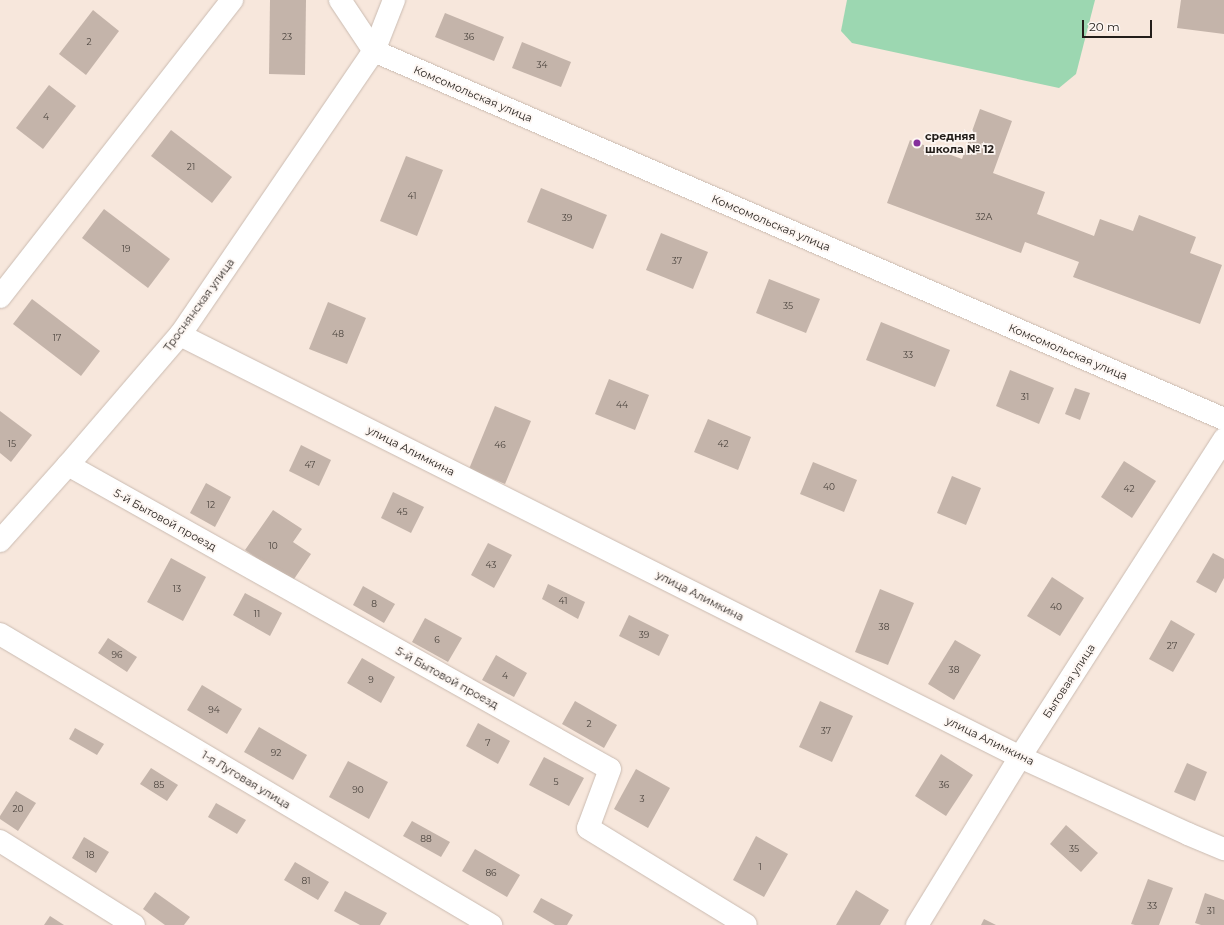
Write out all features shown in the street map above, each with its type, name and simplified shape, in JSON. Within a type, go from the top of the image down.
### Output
[{"type":"street","points":[[0,297],[232,0]]},
{"type":"street","points":[[340,0],[374,52]]},
{"type":"street","name":"Троснянская улица","points":[[0,541],[68,466],[180,335],[374,52],[394,0]]},
{"type":"street","name":"Комсомольская улица","points":[[374,52],[1224,419]]},
{"type":"street","name":"улица Алимкина","points":[[180,335],[1020,757],[1224,849]]},
{"type":"street","name":"Бытовая улица","points":[[917,925],[1020,757],[1224,439]]},
{"type":"street","name":"5-й Бытовой проезд","points":[[68,466],[610,769],[588,828],[746,925]]},
{"type":"street","name":"1-я Луговая улица","points":[[0,634],[491,925]]},
{"type":"street","points":[[0,841],[134,925]]},
{"type":"green space","points":[[847,0],[1095,0],[1076,74],[1059,88],[852,43],[841,31]]},
{"type":"building","points":[[270,0],[306,0],[305,75],[269,74]]},
{"type":"building","points":[[1181,0],[1224,0],[1224,34],[1177,28]]},
{"type":"building","points":[[93,10],[119,31],[86,75],[59,54]]},
{"type":"building","points":[[445,13],[504,37],[494,61],[435,37]]},
{"type":"building","points":[[522,42],[571,62],[561,87],[512,68]]},
{"type":"building","points":[[49,85],[76,106],[43,149],[16,128]]},
{"type":"building","points":[[980,109],[1012,121],[993,173],[1045,192],[1037,214],[1094,236],[1100,219],[1133,231],[1139,215],[1196,237],[1190,253],[1222,265],[1200,324],[1073,277],[1079,262],[1025,242],[1021,253],[887,203],[910,140],[962,159]]},
{"type":"building","points":[[171,130],[232,177],[212,203],[151,156]]},
{"type":"building","points":[[406,156],[443,170],[417,236],[380,221]]},
{"type":"building","points":[[541,188],[607,215],[593,249],[527,222]]},
{"type":"building","points":[[104,209],[170,259],[148,288],[82,238]]},
{"type":"building","points":[[661,233],[708,252],[693,289],[646,270]]},
{"type":"building","points":[[769,279],[820,299],[806,333],[756,313]]},
{"type":"building","points":[[32,299],[100,351],[81,376],[13,324]]},
{"type":"building","points":[[328,302],[366,318],[347,364],[309,349]]},
{"type":"building","points":[[881,322],[950,350],[935,387],[866,360]]},
{"type":"building","points":[[1010,370],[1054,388],[1039,424],[996,406]]},
{"type":"building","points":[[609,379],[649,395],[635,430],[595,414]]},
{"type":"building","points":[[1075,388],[1090,393],[1080,420],[1065,414]]},
{"type":"building","points":[[495,406],[531,421],[505,484],[469,469]]},
{"type":"building","points":[[0,411],[32,435],[11,462],[0,453]]},
{"type":"building","points":[[708,419],[751,437],[738,470],[694,452]]},
{"type":"building","points":[[301,445],[331,460],[319,486],[289,471]]},
{"type":"building","points":[[1124,461],[1156,481],[1132,518],[1101,497]]},
{"type":"building","points":[[813,462],[857,480],[844,512],[800,494]]},
{"type":"building","points":[[952,476],[981,488],[966,525],[937,513]]},
{"type":"building","points":[[206,483],[231,497],[215,527],[190,513]]},
{"type":"building","points":[[393,492],[424,507],[411,533],[381,518]]},
{"type":"building","points":[[273,510],[302,529],[293,542],[311,554],[292,582],[245,550]]},
{"type":"building","points":[[488,543],[512,555],[494,588],[471,575]]},
{"type":"building","points":[[1213,553],[1224,559],[1224,578],[1216,593],[1196,582]]},
{"type":"building","points":[[171,558],[206,577],[183,621],[147,602]]},
{"type":"building","points":[[1052,577],[1084,598],[1060,636],[1027,616]]},
{"type":"building","points":[[548,584],[585,602],[578,619],[542,599]]},
{"type":"building","points":[[363,586],[395,604],[384,623],[353,605]]},
{"type":"building","points":[[880,589],[914,603],[888,665],[855,652]]},
{"type":"building","points":[[245,593],[282,613],[270,636],[233,615]]},
{"type":"building","points":[[629,615],[669,635],[659,656],[619,636]]},
{"type":"building","points":[[425,618],[462,638],[448,662],[412,642]]},
{"type":"building","points":[[1171,620],[1195,634],[1173,672],[1149,659]]},
{"type":"building","points":[[108,638],[137,657],[127,672],[98,653]]},
{"type":"building","points":[[955,640],[981,655],[954,700],[928,684]]},
{"type":"building","points":[[496,655],[527,673],[514,697],[482,680]]},
{"type":"building","points":[[362,658],[395,677],[381,703],[347,683]]},
{"type":"building","points":[[202,685],[242,709],[227,734],[187,710]]},
{"type":"building","points":[[575,701],[617,725],[604,748],[562,724]]},
{"type":"building","points":[[820,701],[853,716],[832,762],[799,747]]},
{"type":"building","points":[[478,723],[510,741],[498,764],[466,746]]},
{"type":"building","points":[[259,727],[307,755],[293,780],[244,752]]},
{"type":"building","points":[[75,728],[104,744],[97,755],[69,739]]},
{"type":"building","points":[[941,754],[973,775],[946,816],[915,796]]},
{"type":"building","points":[[544,757],[584,778],[569,806],[529,785]]},
{"type":"building","points":[[348,761],[388,782],[369,819],[329,797]]},
{"type":"building","points":[[1187,763],[1207,772],[1195,801],[1174,792]]},
{"type":"building","points":[[151,768],[178,785],[167,801],[140,784]]},
{"type":"building","points":[[636,769],[670,788],[648,828],[614,809]]},
{"type":"building","points":[[16,791],[36,803],[18,831],[0,819],[0,816]]},
{"type":"building","points":[[216,803],[246,820],[237,834],[208,817]]},
{"type":"building","points":[[412,821],[450,842],[441,857],[403,836]]},
{"type":"building","points":[[1066,825],[1098,853],[1081,872],[1050,844]]},
{"type":"building","points":[[756,836],[788,854],[764,897],[733,880]]},
{"type":"building","points":[[84,837],[109,852],[96,873],[72,858]]},
{"type":"building","points":[[475,849],[520,875],[507,897],[462,871]]},
{"type":"building","points":[[295,862],[329,882],[318,900],[284,880]]},
{"type":"building","points":[[1148,879],[1173,888],[1159,925],[1131,924]]},
{"type":"building","points":[[856,890],[889,910],[880,925],[836,925]]},
{"type":"building","points":[[345,891],[387,913],[380,925],[360,925],[334,911]]},
{"type":"building","points":[[155,892],[190,917],[184,925],[165,925],[143,909]]},
{"type":"building","points":[[1205,893],[1224,900],[1224,925],[1201,925],[1195,923]]},
{"type":"building","points":[[541,898],[573,915],[567,925],[555,925],[533,912]]},
{"type":"building","points":[[50,916],[64,925],[44,925]]},
{"type":"building","points":[[984,919],[996,925],[981,925]]},
{"type":"place","name":"средняя школа № 12","points":[[917,143]]}]
